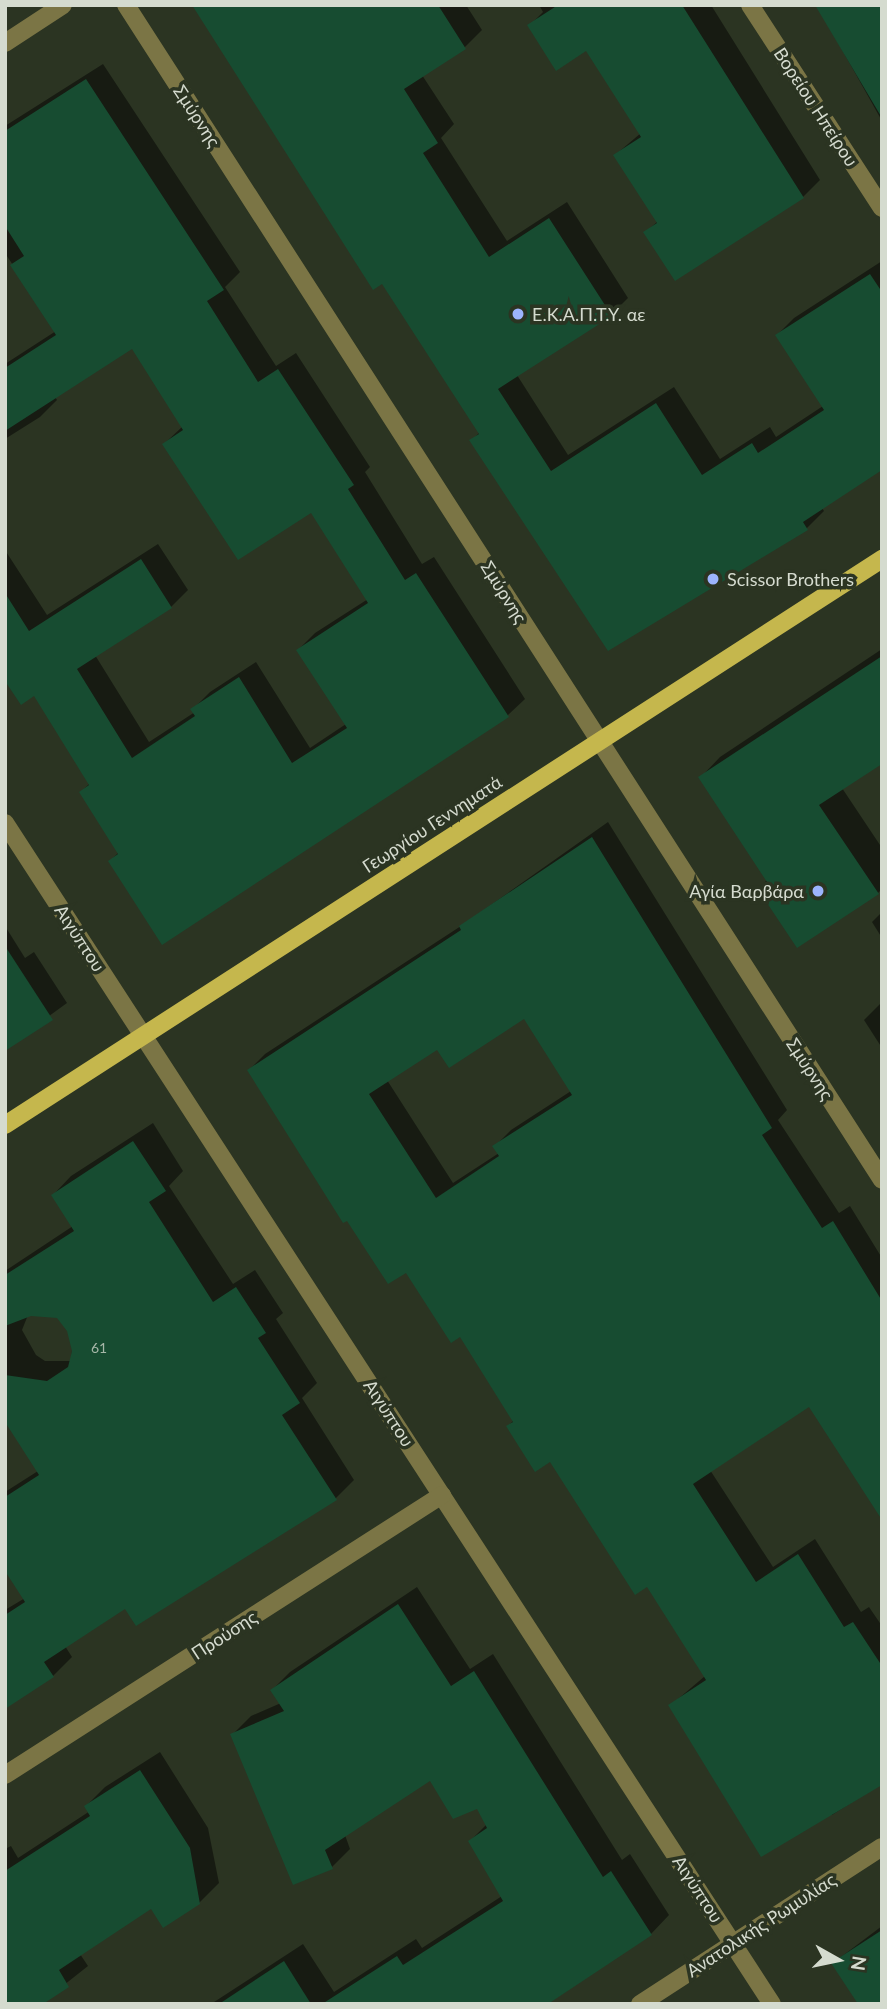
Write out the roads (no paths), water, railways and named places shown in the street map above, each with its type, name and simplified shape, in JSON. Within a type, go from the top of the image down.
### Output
[{"type":"main road","name":"Γεωργίου Γεννηματά","points":[[5,1125],[882,559]]},
{"type":"street","points":[[5,43],[63,5]]},
{"type":"street","name":"Σμύρνης","points":[[126,5],[882,1180]]},
{"type":"street","name":"Βορείου Ηπείρου","points":[[750,5],[882,208]]},
{"type":"street","name":"Αιγύπτου","points":[[5,823],[772,2004]]},
{"type":"street","name":"Προύσης","points":[[5,1775],[442,1495]]},
{"type":"street","name":"Ανατολικής Ρωμυλίας","points":[[640,2004],[882,1847]]},
{"type":"place","name":"Ε.Κ.Α.Π.Τ.Υ. αε","points":[[518,314]]},
{"type":"place","name":"Scissor Brothers","points":[[713,579]]},
{"type":"place","name":"Αγία Βαρβάρα","points":[[818,891]]}]
